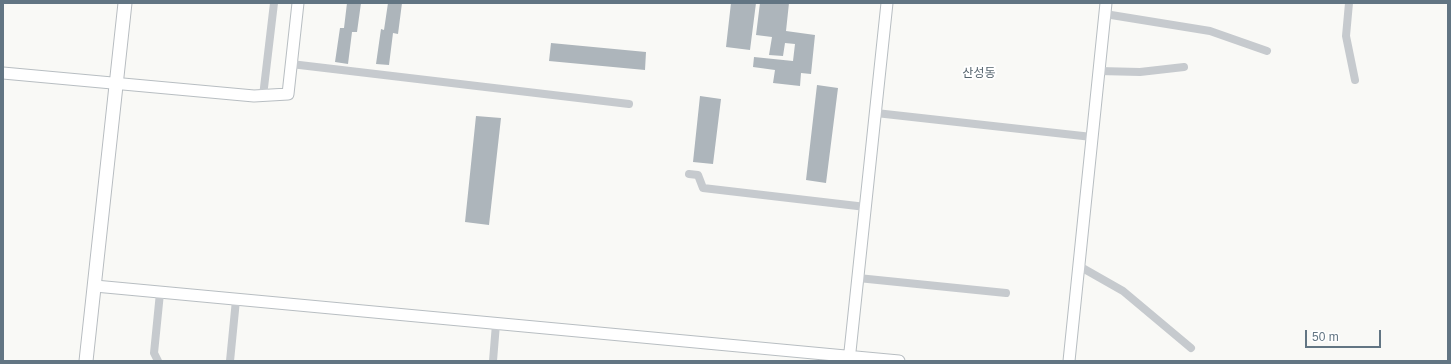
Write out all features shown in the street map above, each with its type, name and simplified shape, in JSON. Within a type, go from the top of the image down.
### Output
[{"type":"main road","points":[[86,361],[125,3]]},
{"type":"main road","points":[[3,72],[254,96],[288,94],[298,3]]},
{"type":"main road","points":[[850,359],[888,3]]},
{"type":"main road","points":[[1069,361],[1105,8]]},
{"type":"main road","points":[[95,286],[850,359],[899,361]]},
{"type":"street","points":[[263,96],[274,3]]},
{"type":"street","points":[[1349,3],[1346,36],[1355,80]]},
{"type":"street","points":[[1105,8],[1210,31],[1267,51]]},
{"type":"street","points":[[291,64],[629,104]]},
{"type":"street","points":[[1099,71],[1140,72],[1184,67]]},
{"type":"street","points":[[876,113],[1092,137]]},
{"type":"street","points":[[689,174],[698,175],[703,188],[866,207]]},
{"type":"street","points":[[1079,266],[1123,291],[1191,348]]},
{"type":"street","points":[[858,278],[1006,293]]},
{"type":"street","points":[[158,361],[154,353],[160,293]]},
{"type":"street","points":[[230,361],[236,300]]},
{"type":"street","points":[[492,361],[496,324]]},
{"type":"building","points":[[347,3],[361,3],[357,32],[352,32],[348,64],[335,62],[340,28],[344,28]]},
{"type":"building","points":[[388,3],[402,3],[398,34],[393,33],[389,65],[376,64],[381,29],[384,30]]},
{"type":"building","points":[[731,3],[756,3],[750,50],[726,47]]},
{"type":"building","points":[[760,3],[789,3],[786,31],[815,35],[811,74],[801,73],[800,86],[773,83],[775,70],[753,67],[754,57],[793,61],[795,44],[785,43],[783,56],[769,55],[772,37],[756,35]]},
{"type":"building","points":[[551,43],[646,52],[645,70],[549,61]]},
{"type":"building","points":[[817,85],[838,88],[826,183],[806,180]]},
{"type":"building","points":[[700,96],[721,99],[713,164],[693,162]]},
{"type":"building","points":[[476,116],[501,118],[489,225],[465,222]]},
{"type":"district","name":"산성동","points":[[979,74]]}]
